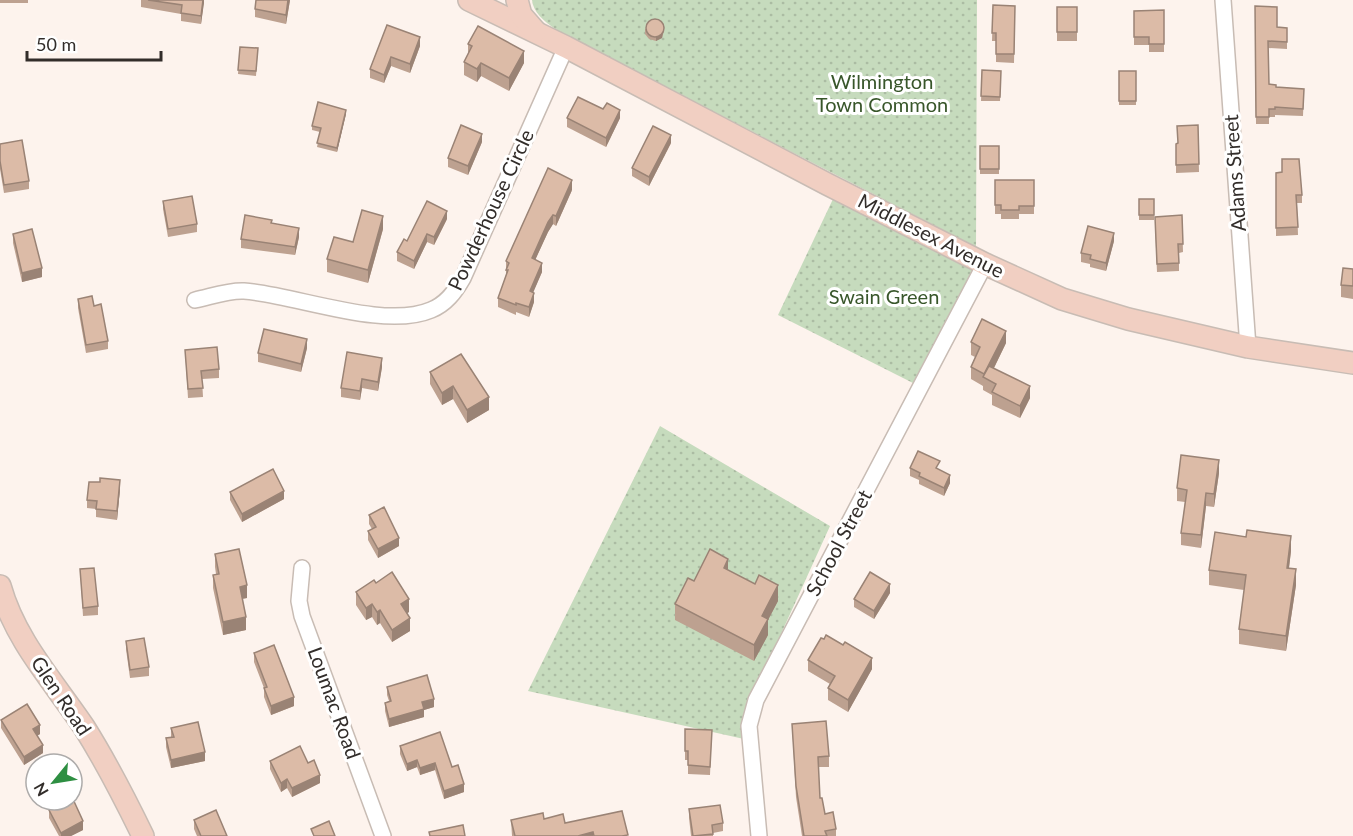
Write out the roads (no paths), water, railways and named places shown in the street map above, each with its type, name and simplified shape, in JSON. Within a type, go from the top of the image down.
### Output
[{"type":"street","name":"Middlesex Avenue","points":[[469,0],[566,47],[985,264],[1034,287],[1090,309],[1248,347],[1353,363]]},
{"type":"street","name":"Middlesex Avenue","points":[[517,0],[521,15],[537,33]]},
{"type":"street","name":"Adams Street","points":[[1223,0],[1248,347]]},
{"type":"street","name":"Powderhouse Circle","points":[[195,300],[246,291],[321,306],[396,316],[423,313],[438,306],[451,296],[463,278],[566,47]]},
{"type":"street","name":"School Street","points":[[759,836],[749,726],[756,700],[985,264]]},
{"type":"street","name":"Loumac Road","points":[[302,568],[299,601],[302,616],[383,836]]},
{"type":"street","name":"Glen Road","points":[[0,586],[9,613],[20,635],[83,726],[115,779],[143,836]]},
{"type":"park label","name":"Wilmington Town Common","points":[[882,94]]},
{"type":"park label","name":"Swain Green","points":[[884,297]]}]
